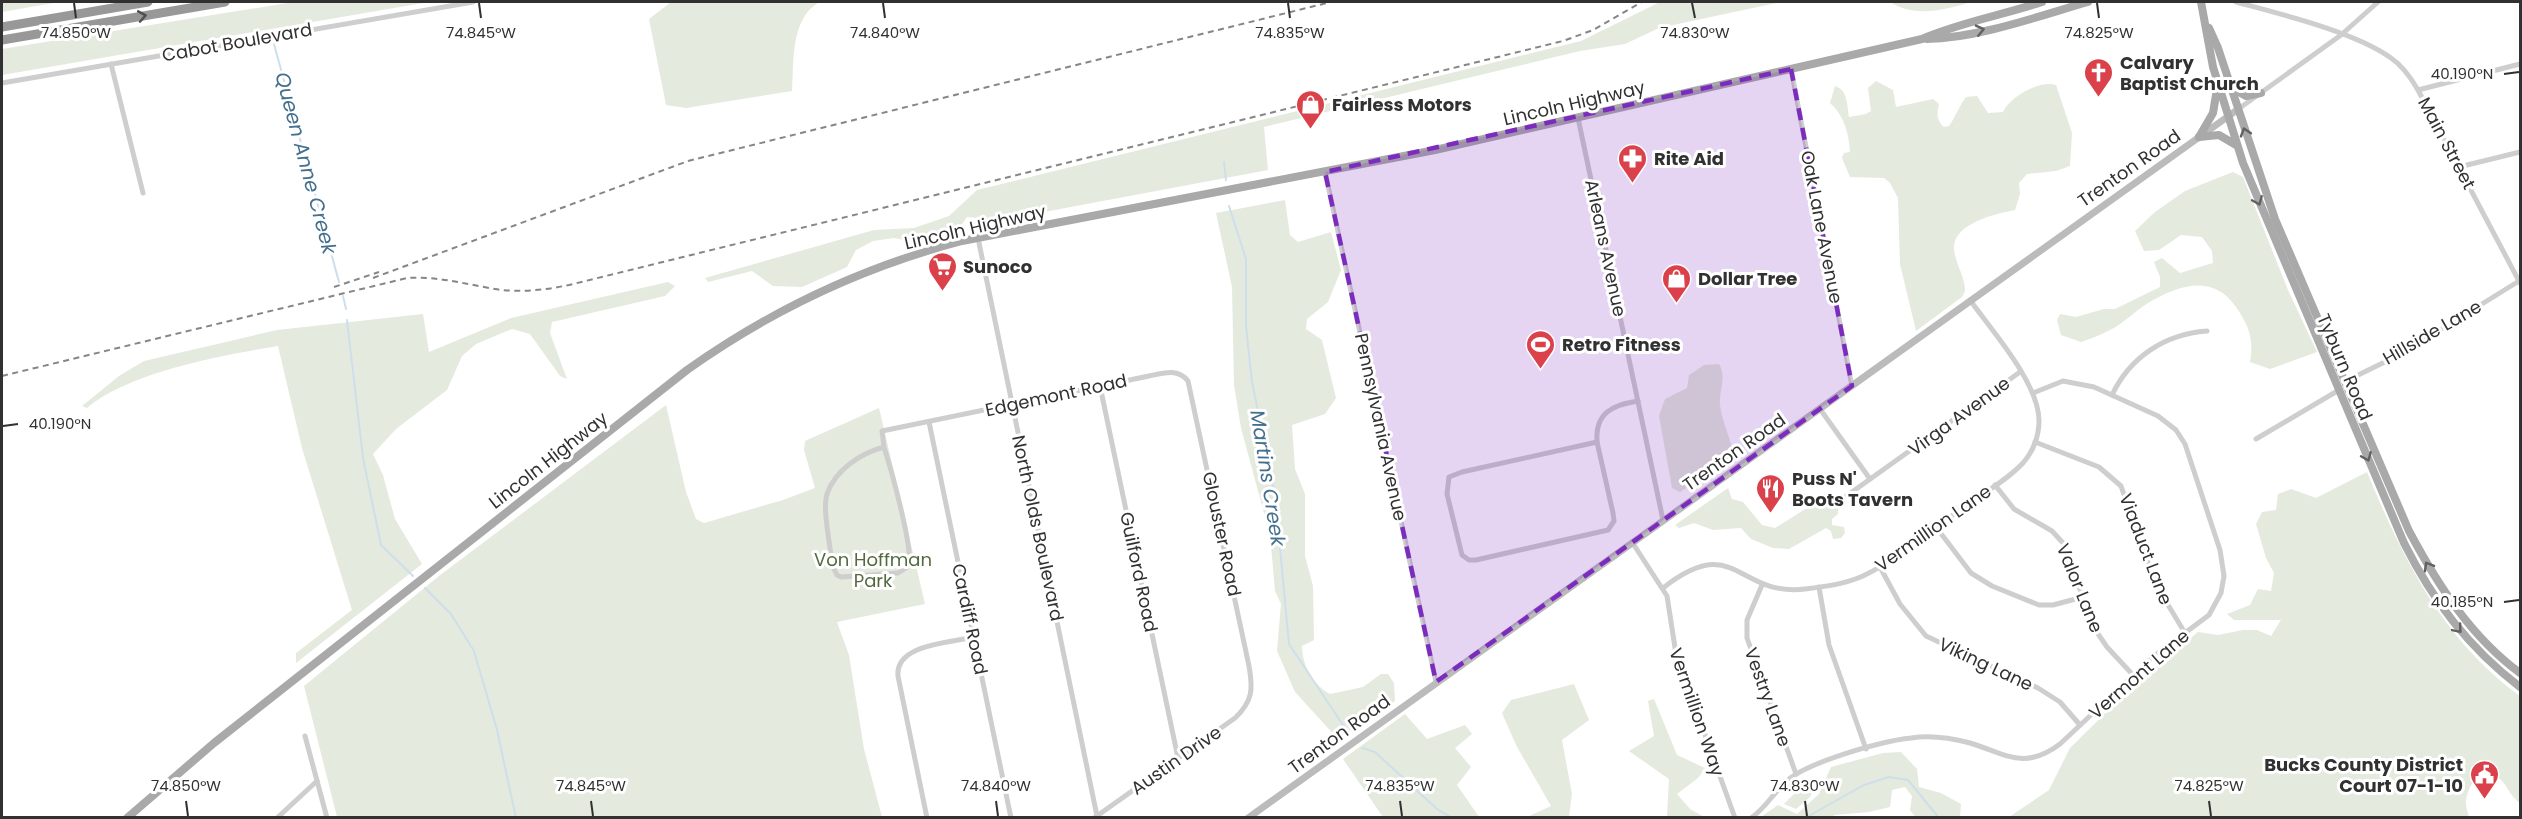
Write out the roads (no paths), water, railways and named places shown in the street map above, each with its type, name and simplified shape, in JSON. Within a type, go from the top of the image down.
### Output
[{"type":"highway","points":[[2,27],[148,2]]},
{"type":"highway","points":[[2,40],[225,2]]},
{"type":"main road","name":"Lincoln Highway","points":[[1922,39],[1941,30],[1996,17],[2042,2]]},
{"type":"main road","name":"Lincoln Highway","points":[[127,818],[214,743],[701,360],[769,318],[832,286],[906,258],[978,238],[1325,172],[1578,118],[1922,39],[1955,36],[2088,2]]},
{"type":"main road","points":[[2196,2],[2204,12]]},
{"type":"main road","points":[[2203,2],[2204,12]]},
{"type":"main road","name":"Tyburn Road","points":[[2204,12],[2209,50],[2237,146],[2404,543],[2444,613],[2472,645],[2520,687]]},
{"type":"main road","name":"Tyburn Road","points":[[2207,24],[2218,48],[2271,209],[2399,511],[2434,577],[2470,626],[2520,673]]},
{"type":"main road","points":[[2199,137],[2213,113],[2217,81]]},
{"type":"main road","points":[[2230,86],[2241,95],[2263,91]]},
{"type":"main road","name":"Trenton Road","points":[[1248,818],[2238,110]]},
{"type":"main road","points":[[2199,137],[2220,135],[2237,146]]},
{"type":"street","name":"Cabot Boulevard","points":[[2,83],[473,2]]},
{"type":"street","name":"Main Street","points":[[2236,2],[2341,35],[2392,58],[2405,70],[2418,90],[2520,282]]},
{"type":"street","points":[[2238,110],[2341,35],[2378,2]]},
{"type":"street","points":[[111,64],[143,193]]},
{"type":"street","points":[[2418,90],[2520,64]]},
{"type":"street","name":"Oak Lane Avenue","points":[[1791,69],[1852,386]]},
{"type":"street","name":"Arleans Avenue","points":[[1578,118],[1663,520]]},
{"type":"street","points":[[2459,167],[2520,152]]},
{"type":"street","name":"Pennsylvania Avenue","points":[[1325,172],[1437,682]]},
{"type":"street","name":"North Olds Boulevard","points":[[978,238],[1096,817]]},
{"type":"street","name":"Hillside Lane","points":[[2344,382],[2403,353],[2520,282]]},
{"type":"street","points":[[1970,300],[2033,393],[2039,420],[2035,442]]},
{"type":"street","points":[[2112,395],[2124,372],[2145,353],[2189,334],[2207,331]]},
{"type":"street","name":"Virga Avenue","points":[[1838,502],[2020,372]]},
{"type":"street","name":"Edgemont Road","points":[[884,447],[882,430],[1168,373],[1183,375]]},
{"type":"street","name":"Glouster Road","points":[[1183,375],[1191,387],[1249,666],[1251,696]]},
{"type":"street","name":"Vermont Lane","points":[[1751,818],[1796,774],[1866,749],[1911,738],[1941,737],[1971,744],[2002,756],[2028,759],[2051,750],[2133,675],[2210,615],[2221,593],[2224,576],[2217,539],[2180,436],[2158,416],[2112,395],[2070,381],[2033,393]]},
{"type":"street","name":"Guilford Road","points":[[1100,387],[1178,758]]},
{"type":"street","points":[[2256,439],[2339,390]]},
{"type":"street","points":[[1597,442],[1462,472],[1449,477],[1447,494],[1462,555],[1469,560],[1476,560],[1608,530],[1612,525],[1613,513],[1597,442],[1598,422],[1606,411],[1619,404],[1638,400]]},
{"type":"street","points":[[1820,409],[1870,479]]},
{"type":"street","name":"Cardiff Road","points":[[929,422],[1011,818]]},
{"type":"street","name":"Vermillion Lane","points":[[1663,588],[1694,567],[1716,563],[1731,567],[1762,585],[1781,590],[1819,587],[1852,580],[1880,567],[1995,485],[2023,462],[2035,442]]},
{"type":"street","name":"Viaduct Lane","points":[[2035,442],[2099,467],[2121,486],[2159,594],[2185,633]]},
{"type":"street","points":[[884,447],[909,551],[909,566],[898,573],[841,577],[837,575],[832,565],[827,495],[848,465],[872,450],[884,447]]},
{"type":"street","name":"Valor Lane","points":[[1995,485],[2014,509],[2058,536],[2067,549],[2099,638],[2133,675]]},
{"type":"street","points":[[1936,527],[1971,573],[1992,586],[2039,605],[2053,605],[2083,597]]},
{"type":"street","name":"Vermillion Way","points":[[1632,542],[1663,588],[1668,604],[1676,654],[1735,818]]},
{"type":"street","name":"Viking Lane","points":[[1880,567],[1899,604],[1926,636],[2038,687],[2060,702],[2080,725]]},
{"type":"street","name":"Vestry Lane","points":[[1762,585],[1747,620],[1747,638],[1796,774]]},
{"type":"street","points":[[1819,587],[1829,645],[1866,749]]},
{"type":"street","points":[[927,818],[898,676],[898,666],[903,656],[913,651],[974,638]]},
{"type":"street","name":"Austin Drive","points":[[1096,817],[1235,718],[1248,705],[1251,696]]},
{"type":"street","points":[[305,736],[327,818]]},
{"type":"street","points":[[277,818],[317,781]]},
{"type":"waterway","name":"Queen Anne Creek","points":[[274,44],[339,282]]},
{"type":"waterway","name":"Martins Creek","points":[[1224,162],[1226,180]]},
{"type":"waterway","name":"Martins Creek","points":[[1229,206],[1246,259],[1246,326],[1252,382],[1275,495],[1289,644],[1349,734]]},
{"type":"waterway","name":"Queen Anne Creek","points":[[343,296],[346,309]]},
{"type":"waterway","name":"Queen Anne Creek","points":[[347,320],[363,458],[381,545],[413,576]]},
{"type":"waterway","name":"Queen Anne Creek","points":[[425,588],[451,614],[474,651],[497,730],[516,818]]},
{"type":"waterway","name":"Martins Creek","points":[[1362,748],[1375,752],[1437,809],[1452,818]]},
{"type":"waterway","name":"Martins Creek","points":[[1805,818],[1864,785],[1889,777],[1908,780],[1939,818]]},
{"type":"railway","points":[[373,278],[688,161],[1331,2]]},
{"type":"railway","points":[[2,376],[407,278],[440,279],[513,291],[541,290],[569,285],[1563,41],[1593,30],[1642,2]]},
{"type":"railway","points":[[334,287],[379,272]]},
{"type":"place","name":"Calvary Baptist Church","points":[[2099,98]]},
{"type":"place","name":"Fairless Motors","points":[[1311,130]]},
{"type":"place","name":"Rite Aid","points":[[1633,184]]},
{"type":"place","name":"Sunoco","points":[[942,292]]},
{"type":"place","name":"Dollar Tree","points":[[1677,304]]},
{"type":"place","name":"Retro Fitness","points":[[1541,370]]},
{"type":"place","name":"Puss N' Boots Tavern","points":[[1771,514]]},
{"type":"place","name":"Bucks County District Court 07-1-10","points":[[2484,800]]},
{"type":"park label","name":"Von Hoffman Park","points":[[873,569]]}]
